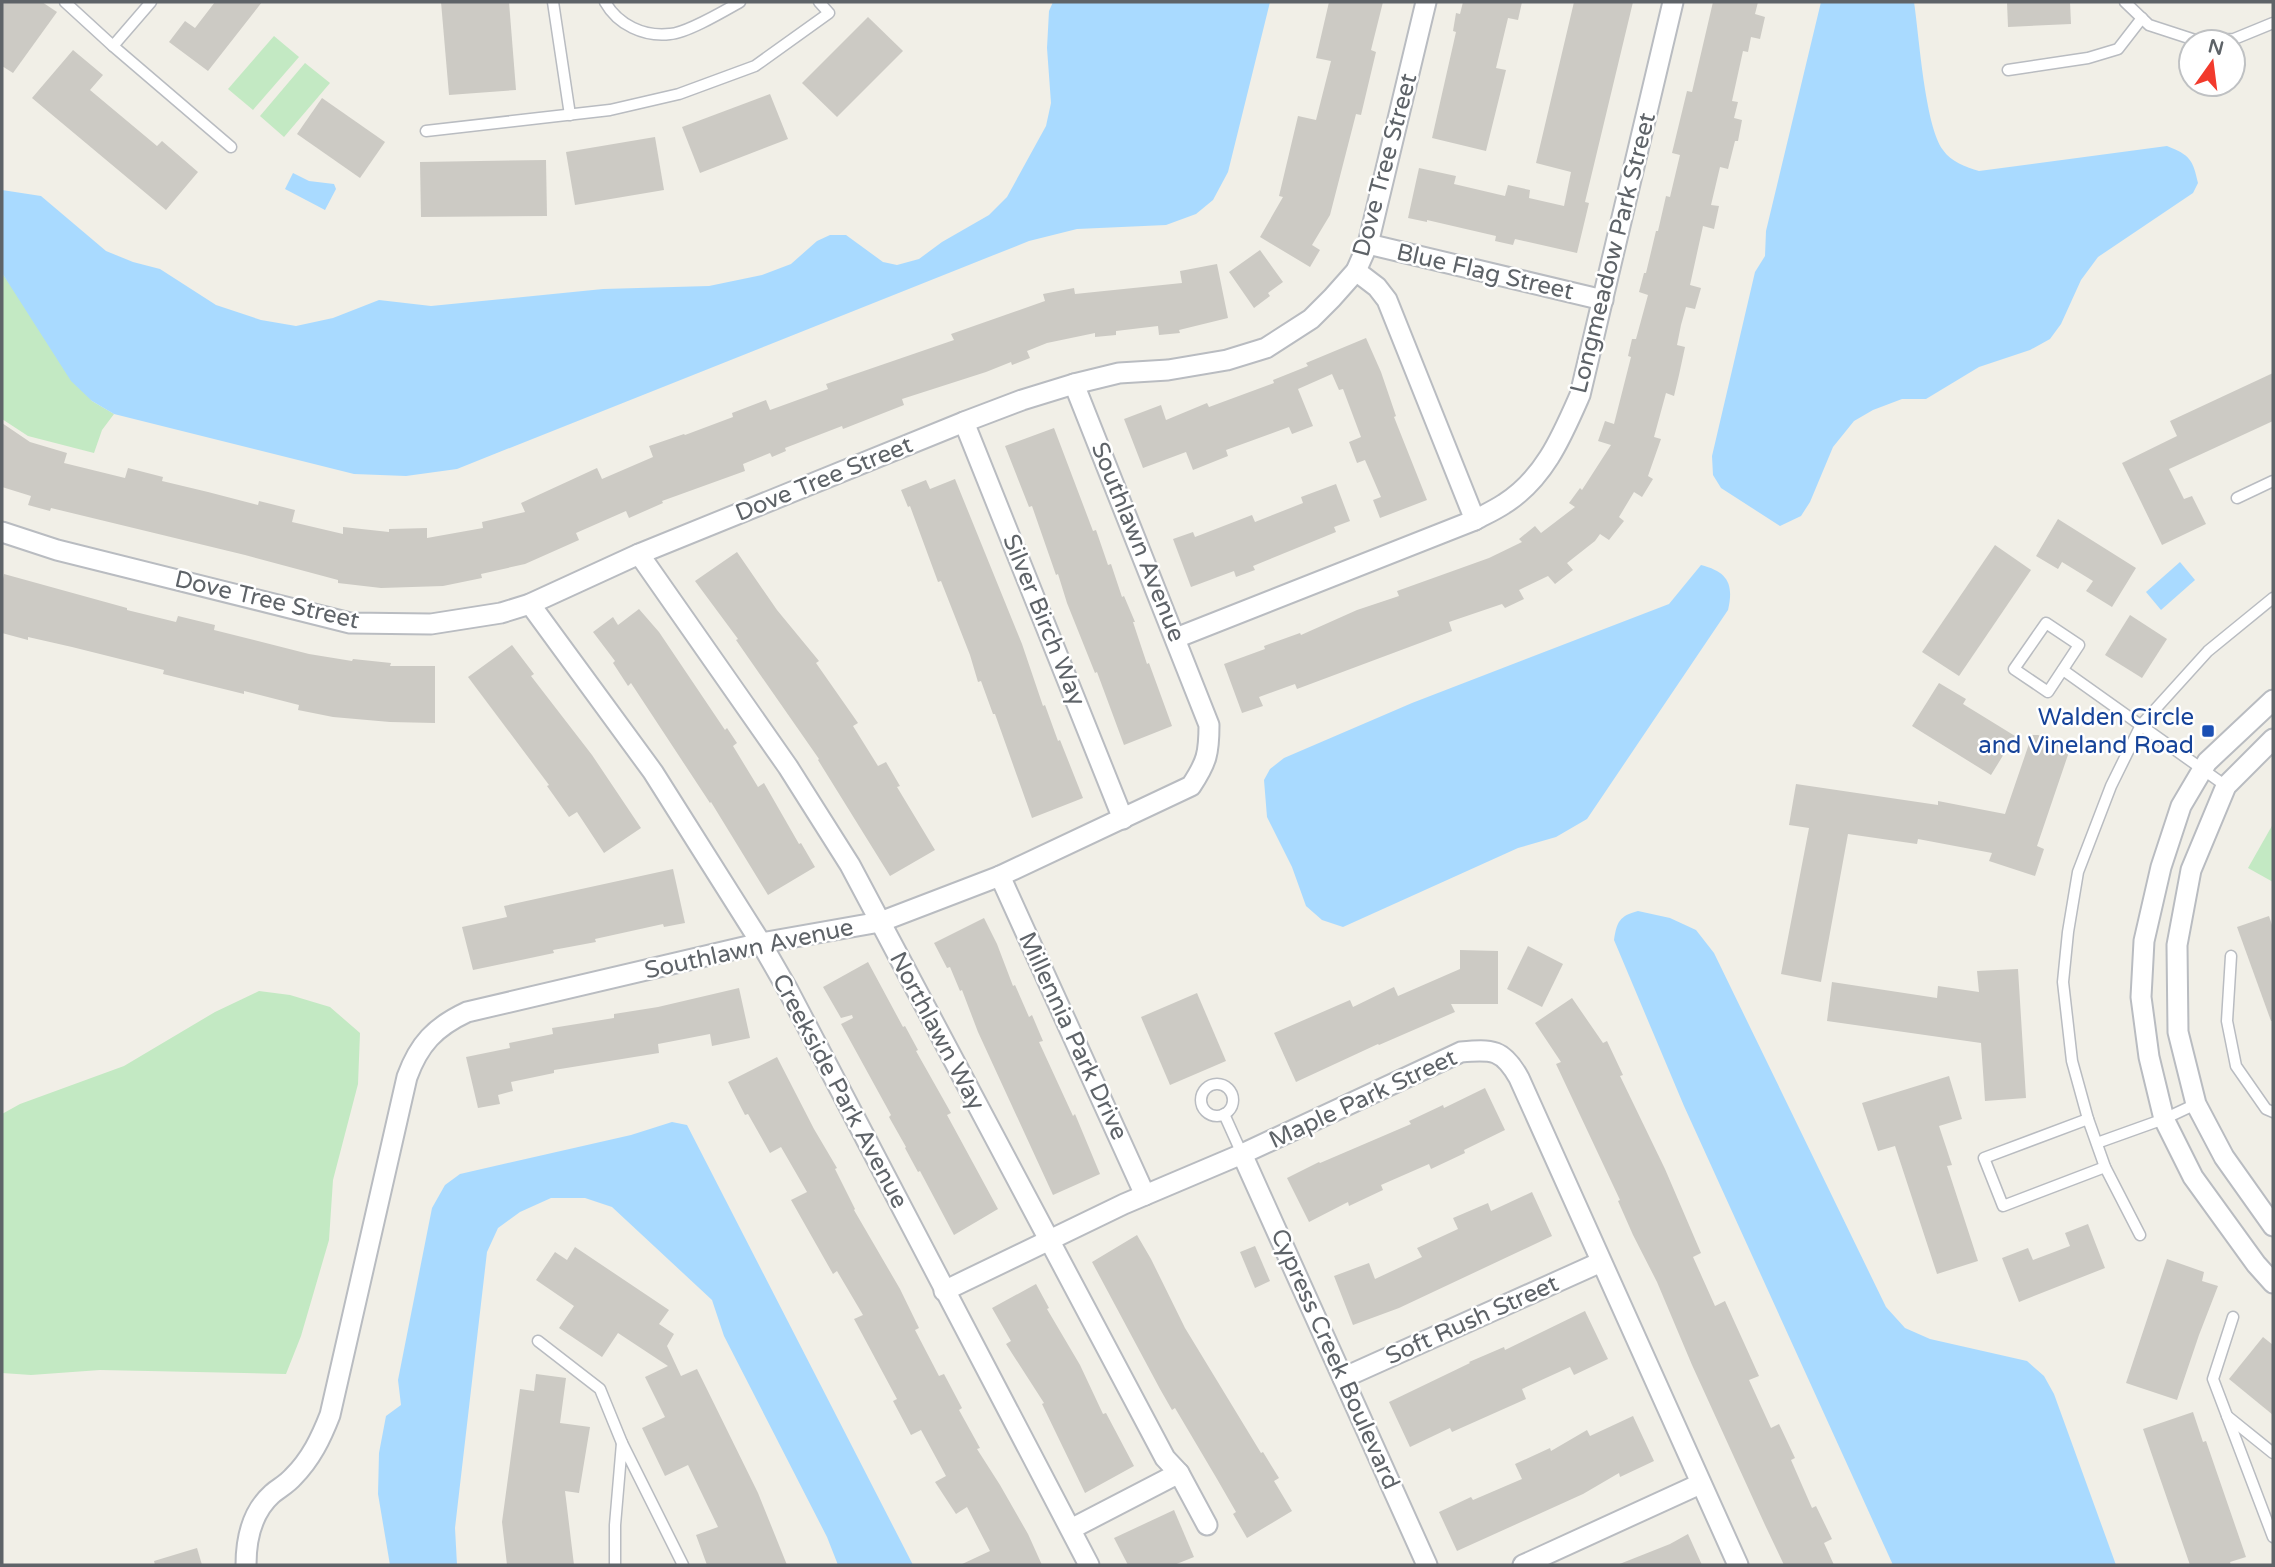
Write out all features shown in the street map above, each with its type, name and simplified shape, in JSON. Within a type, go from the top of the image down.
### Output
[{"type":"street","name":"Dove Tree Street","points":[[2,532],[57,550],[350,623],[430,624],[501,613],[530,604],[639,554],[964,422],[1074,384],[1119,373],[1168,370],[1227,360],[1266,348],[1311,318],[1356,271],[1368,244],[1426,2]]},
{"type":"street","name":"Longmeadow Park Street","points":[[1176,638],[1475,520],[1505,503],[1531,482],[1557,447],[1580,395],[1673,2]]},
{"type":"street","name":"Blue Flag Street","points":[[1368,244],[1603,300]]},
{"type":"street","points":[[1356,271],[1377,287],[1387,300],[1475,520]]},
{"type":"street","name":"Southlawn Avenue","points":[[247,1565],[250,1529],[258,1510],[270,1496],[292,1479],[307,1461],[321,1438],[330,1415],[407,1077],[415,1057],[429,1038],[448,1021],[467,1012],[761,943],[880,922],[1000,876],[1123,819],[1191,786],[1203,769],[1209,749],[1209,725],[1074,384]]},
{"type":"street","name":"Silver Birch Way","points":[[964,422],[1123,819]]},
{"type":"street","name":"Northlawn Way","points":[[639,554],[788,767],[850,866],[1165,1458],[1178,1474],[1207,1525]]},
{"type":"street","name":"Creekside Park Avenue","points":[[530,604],[653,772],[761,943],[1089,1565]]},
{"type":"street","points":[[2273,700],[2207,762],[2181,806],[2161,867],[2144,941],[2141,997],[2149,1057],[2164,1119],[2193,1177],[2256,1264],[2273,1283]]},
{"type":"street","points":[[2273,739],[2226,786],[2191,870],[2177,945],[2178,1032],[2196,1104],[2224,1157],[2273,1226]]},
{"type":"street","name":"Millennia Park Drive","points":[[1000,876],[1145,1195]]},
{"type":"street","name":"Maple Park Street","points":[[944,1291],[1145,1195],[1242,1154],[1461,1052],[1488,1050],[1510,1060],[1519,1078],[1738,1565]]},
{"type":"street","name":"Cypress Creek Boulevard","points":[[1242,1154],[1427,1565]]},
{"type":"street","name":"Soft Rush Street","points":[[1343,1378],[1601,1262]]},
{"type":"street","points":[[1071,1529],[1178,1474]]},
{"type":"street","points":[[1523,1565],[1700,1484]]},
{"type":"lane","points":[[65,2],[231,147]]},
{"type":"lane","points":[[113,46],[151,2]]},
{"type":"lane","points":[[553,2],[570,115]]},
{"type":"lane","points":[[605,2],[610,10],[635,31],[671,35],[710,19],[740,2]]},
{"type":"lane","points":[[426,131],[610,110],[679,94],[755,65],[829,13],[819,2]]},
{"type":"lane","points":[[2125,2],[2149,25],[2195,40],[2234,38],[2273,23]]},
{"type":"lane","points":[[2008,70],[2088,58],[2118,49],[2141,18]]},
{"type":"lane","points":[[2237,498],[2273,481]]},
{"type":"lane","points":[[2140,1235],[2105,1167],[2071,1061],[2063,982],[2078,872],[2111,786],[2141,725],[2208,651],[2273,598]]},
{"type":"lane","points":[[2046,623],[2079,645],[2063,670],[2048,692],[2014,669],[2046,623]]},
{"type":"lane","points":[[2063,670],[2226,786]]},
{"type":"lane","points":[[2231,956],[2227,1021],[2236,1066],[2266,1109],[2273,1112]]},
{"type":"lane","points":[[2097,1143],[2164,1119],[2196,1104]]},
{"type":"lane","points":[[1224,1114],[1242,1154]]},
{"type":"lane","points":[[2088,1119],[1984,1158],[2003,1206],[2105,1167]]},
{"type":"lane","points":[[2233,1317],[2213,1379],[2273,1536]]},
{"type":"lane","points":[[538,1341],[600,1389],[622,1443],[683,1565]]},
{"type":"lane","points":[[2227,1416],[2273,1453]]},
{"type":"lane","points":[[615,1565],[615,1525],[622,1443]]},
{"type":"green space","points":[[274,36],[299,57],[253,110],[228,89]]},
{"type":"green space","points":[[305,63],[330,83],[284,137],[260,116]]},
{"type":"green space","points":[[2,273],[92,401],[114,414],[102,430],[94,453],[28,436],[2,419]]},
{"type":"green space","points":[[2273,824],[2273,882],[2248,868]]},
{"type":"green space","points":[[259,991],[290,995],[330,1007],[360,1033],[358,1084],[333,1180],[329,1240],[301,1336],[286,1374],[100,1370],[31,1375],[2,1373],[2,1114],[20,1104],[124,1066],[215,1012]]},
{"type":"water","points":[[1053,2],[1270,2],[1228,172],[1213,200],[1196,214],[1166,225],[1077,229],[1029,241],[457,469],[406,476],[354,474],[114,414],[92,401],[71,381],[2,273],[2,190],[41,196],[106,251],[160,269],[216,305],[261,320],[296,326],[333,318],[379,300],[431,306],[603,289],[709,286],[762,275],[791,264],[817,241],[830,235],[846,235],[883,262],[897,265],[919,259],[942,242],[989,215],[1007,197],[1046,126],[1051,103],[1047,48],[1049,11]]},
{"type":"water","points":[[1821,2],[1914,2],[1932,121],[1943,150],[1959,164],[1979,171],[2167,146],[2189,159],[2198,183],[2193,193],[2098,257],[2081,280],[2061,324],[2050,339],[2030,350],[1979,367],[1926,399],[1902,399],[1854,421],[1833,447],[1810,502],[1801,516],[1780,526],[1721,488],[1713,475],[1712,456],[1755,272],[1765,256],[1766,231]]},
{"type":"water","points":[[293,173],[309,181],[334,184],[336,189],[325,210],[285,189]]},
{"type":"water","points":[[2180,562],[2195,580],[2161,610],[2146,592]]},
{"type":"water","points":[[1701,565],[1717,571],[1727,580],[1730,593],[1728,610],[1587,819],[1556,837],[1518,848],[1343,927],[1322,920],[1306,906],[1292,867],[1267,817],[1264,780],[1270,769],[1284,758],[1412,703],[1669,604]]},
{"type":"water","points":[[1638,911],[1670,918],[1696,930],[1714,953],[1886,1307],[1905,1328],[1930,1339],[2027,1361],[2044,1376],[2054,1394],[2116,1565],[1893,1565],[1684,1106],[1614,940],[1620,921]]},
{"type":"water","points":[[672,1122],[687,1125],[913,1565],[838,1565],[827,1537],[724,1336],[712,1300],[612,1207],[585,1198],[551,1198],[520,1212],[498,1228],[487,1252],[455,1528],[457,1565],[390,1565],[378,1494],[379,1453],[386,1416],[401,1405],[398,1380],[432,1208],[445,1185],[460,1174],[631,1135]]},
{"type":"building","points":[[2,2],[42,2],[57,12],[13,73],[2,66]]},
{"type":"building","points":[[215,2],[262,2],[208,71],[169,42],[185,21],[195,28]]},
{"type":"building","points":[[441,2],[509,2],[516,90],[449,95]]},
{"type":"building","points":[[1329,2],[1383,2],[1371,50],[1376,52],[1361,115],[1356,114],[1330,215],[1312,245],[1320,250],[1310,267],[1260,237],[1283,197],[1279,196],[1298,116],[1316,120],[1331,61],[1316,58]]},
{"type":"building","points":[[1463,2],[1522,2],[1518,20],[1508,18],[1496,68],[1506,70],[1486,151],[1432,138],[1456,32],[1453,31],[1456,13],[1460,14]]},
{"type":"building","points":[[1574,2],[1633,2],[1585,202],[1589,203],[1577,253],[1515,239],[1513,245],[1495,241],[1496,236],[1408,218],[1419,168],[1456,176],[1454,184],[1505,196],[1508,185],[1530,190],[1529,198],[1564,206],[1571,172],[1536,163]]},
{"type":"building","points":[[1713,2],[1758,2],[1755,14],[1765,17],[1760,39],[1751,37],[1748,52],[1743,51],[1732,101],[1738,102],[1734,118],[1742,120],[1738,141],[1735,141],[1728,169],[1720,167],[1711,205],[1719,206],[1714,229],[1703,226],[1690,285],[1701,288],[1695,309],[1686,307],[1677,345],[1685,347],[1679,375],[1674,396],[1666,393],[1654,437],[1661,439],[1648,476],[1653,479],[1642,497],[1634,492],[1619,517],[1624,521],[1609,540],[1600,534],[1567,563],[1573,570],[1555,584],[1548,576],[1519,590],[1524,599],[1505,608],[1502,604],[1449,622],[1452,631],[1297,689],[1295,684],[1259,697],[1263,706],[1242,713],[1224,664],[1265,649],[1264,646],[1300,633],[1301,635],[1357,610],[1399,596],[1397,591],[1489,558],[1522,542],[1519,539],[1535,526],[1541,533],[1575,507],[1569,503],[1580,488],[1582,490],[1611,445],[1598,441],[1605,421],[1614,424],[1631,357],[1628,356],[1632,339],[1636,339],[1648,295],[1639,292],[1666,196],[1670,197],[1680,155],[1672,153],[1687,91],[1692,92]]},
{"type":"building","points":[[2007,2],[2070,2],[2071,24],[2008,27]]},
{"type":"building","points":[[868,17],[903,51],[837,117],[802,83]]},
{"type":"building","points":[[73,50],[103,75],[90,90],[157,146],[162,141],[198,172],[166,210],[32,98]]},
{"type":"building","points":[[770,94],[788,139],[700,173],[682,127]]},
{"type":"building","points":[[322,98],[385,142],[360,178],[297,134]]},
{"type":"building","points":[[655,137],[664,190],[575,205],[566,152]]},
{"type":"building","points":[[546,160],[547,216],[421,217],[420,162]]},
{"type":"building","points":[[1260,250],[1283,282],[1254,308],[1229,272]]},
{"type":"building","points":[[1217,264],[1228,318],[1179,330],[1180,333],[1159,335],[1158,326],[1116,331],[1116,335],[1095,337],[1095,333],[1047,343],[1027,351],[1030,358],[902,399],[904,405],[785,448],[786,451],[772,457],[770,453],[743,464],[745,471],[662,501],[663,503],[629,518],[626,511],[576,533],[579,540],[525,564],[481,574],[482,578],[443,586],[381,588],[338,583],[338,580],[245,555],[51,508],[50,511],[28,505],[31,496],[2,487],[2,423],[30,442],[67,453],[64,463],[125,478],[128,468],[163,477],[162,481],[258,505],[259,501],[295,510],[292,522],[343,534],[343,527],[389,532],[389,529],[427,528],[427,538],[483,528],[482,522],[525,512],[521,503],[597,468],[602,479],[653,457],[649,446],[733,417],[732,413],[766,400],[770,410],[828,389],[826,384],[954,340],[951,334],[1045,301],[1043,294],[1074,288],[1075,294],[1182,283],[1180,271]]},
{"type":"building","points":[[1366,338],[1427,500],[1380,518],[1373,500],[1381,497],[1365,460],[1357,463],[1349,442],[1361,437],[1343,389],[1339,390],[1332,374],[1298,389],[1313,426],[1292,434],[1289,427],[1226,450],[1228,456],[1193,470],[1186,452],[1143,468],[1124,419],[1161,405],[1166,420],[1207,403],[1209,407],[1274,383],[1273,380],[1308,366],[1306,363]]},
{"type":"building","points":[[2273,373],[2273,421],[2169,469],[2184,499],[2192,496],[2206,524],[2162,545],[2122,463],[2177,436],[2170,421]]},
{"type":"building","points":[[1054,428],[1093,531],[1096,530],[1108,565],[1111,564],[1122,597],[1124,596],[1135,622],[1147,664],[1149,663],[1172,726],[1124,745],[1058,574],[1056,575],[1032,506],[1029,507],[1005,446]]},
{"type":"building","points":[[955,479],[1022,644],[1043,706],[1045,705],[1083,798],[1032,818],[995,714],[981,681],[978,682],[941,581],[938,582],[910,506],[908,507],[901,490],[926,480],[930,489]]},
{"type":"building","points":[[1336,484],[1350,521],[1334,527],[1336,532],[1253,566],[1255,570],[1236,577],[1234,571],[1191,587],[1173,539],[1193,532],[1195,537],[1252,515],[1255,522],[1303,503],[1301,497]]},
{"type":"building","points":[[2058,519],[2136,568],[2112,607],[2086,591],[2093,581],[2062,562],[2058,569],[2036,556]]},
{"type":"building","points":[[1995,545],[2031,570],[1959,676],[1922,652]]},
{"type":"building","points":[[737,552],[777,610],[819,661],[816,663],[858,723],[853,726],[878,766],[886,762],[900,786],[897,787],[935,850],[890,876],[819,759],[736,640],[738,639],[695,581]]},
{"type":"building","points":[[4,574],[176,622],[178,616],[215,625],[214,630],[309,654],[352,661],[391,663],[390,666],[435,666],[435,723],[333,717],[298,710],[299,705],[163,674],[164,670],[72,647],[2,633]]},
{"type":"building","points":[[639,609],[659,632],[725,730],[727,728],[737,743],[733,746],[758,787],[764,783],[815,867],[768,895],[711,802],[631,683],[628,686],[613,663],[615,661],[593,632],[613,617],[618,625]]},
{"type":"building","points":[[2130,615],[2167,639],[2142,678],[2105,655]]},
{"type":"building","points":[[512,645],[534,674],[531,676],[592,755],[641,828],[604,853],[577,812],[569,817],[547,786],[549,785],[468,677]]},
{"type":"building","points":[[1939,683],[1966,699],[1963,704],[2015,736],[1991,775],[1912,726]]},
{"type":"building","points":[[2032,735],[2071,746],[2037,846],[2044,849],[2035,876],[1989,861],[1992,853],[1918,839],[1917,844],[1848,834],[1821,982],[1781,974],[1809,828],[1789,825],[1796,784],[1938,805],[1938,801],[2005,814]]},
{"type":"building","points":[[673,869],[685,923],[664,927],[663,924],[595,939],[596,942],[553,950],[554,953],[473,970],[462,927],[507,917],[504,906]]},
{"type":"building","points":[[2269,916],[2273,928],[2273,1021],[2237,927]]},
{"type":"building","points":[[984,918],[1013,986],[1015,985],[1029,1017],[1032,1015],[1043,1041],[1039,1042],[1073,1116],[1075,1114],[1100,1174],[1053,1195],[978,1032],[962,990],[960,991],[950,967],[947,968],[934,943]]},
{"type":"building","points":[[1528,946],[1563,964],[1542,1007],[1507,989]]},
{"type":"building","points":[[1460,950],[1498,951],[1498,1004],[1451,1004],[1455,1012],[1296,1082],[1274,1033],[1350,1000],[1353,1007],[1394,987],[1398,996],[1460,969]]},
{"type":"building","points":[[868,962],[918,1050],[916,1051],[951,1113],[947,1115],[998,1209],[954,1235],[905,1148],[889,1117],[891,1115],[841,1024],[853,1018],[852,1015],[841,1018],[823,987]]},
{"type":"building","points":[[2018,969],[2026,1098],[1985,1101],[1981,1043],[1827,1021],[1832,982],[1937,998],[1938,986],[1979,992],[1977,971]]},
{"type":"building","points":[[739,988],[750,1038],[712,1046],[710,1034],[658,1044],[659,1053],[554,1070],[554,1073],[511,1082],[513,1091],[498,1095],[500,1104],[478,1108],[466,1057],[510,1048],[509,1043],[553,1034],[552,1028],[614,1018],[614,1014],[658,1007]]},
{"type":"building","points":[[1197,993],[1226,1061],[1170,1085],[1141,1017]]},
{"type":"building","points":[[1572,998],[1603,1043],[1607,1041],[1623,1075],[1620,1076],[1665,1169],[1701,1253],[1693,1257],[1715,1306],[1725,1301],[1759,1376],[1749,1380],[1771,1428],[1779,1424],[1795,1458],[1791,1460],[1812,1508],[1816,1506],[1832,1539],[1824,1543],[1834,1565],[1784,1565],[1765,1525],[1657,1282],[1633,1235],[1618,1201],[1620,1200],[1556,1064],[1561,1062],[1535,1023]]},
{"type":"building","points":[[777,1057],[837,1168],[835,1169],[854,1210],[900,1289],[919,1328],[915,1330],[939,1376],[944,1374],[962,1408],[959,1410],[980,1448],[977,1449],[1028,1534],[1042,1565],[960,1565],[990,1551],[967,1507],[956,1514],[935,1482],[946,1476],[921,1430],[911,1435],[893,1401],[897,1399],[854,1319],[863,1315],[837,1271],[833,1274],[791,1200],[807,1192],[781,1147],[770,1153],[748,1114],[745,1115],[728,1082]]},
{"type":"building","points":[[1949,1076],[1962,1119],[1939,1126],[1952,1165],[1947,1166],[1978,1261],[1937,1274],[1895,1146],[1878,1151],[1862,1103]]},
{"type":"building","points":[[1485,1088],[1505,1130],[1431,1169],[1429,1164],[1381,1185],[1383,1190],[1349,1206],[1348,1202],[1309,1222],[1287,1178],[1411,1124],[1409,1121]]},
{"type":"building","points":[[1532,1192],[1552,1236],[1399,1308],[1353,1325],[1334,1276],[1369,1263],[1375,1279],[1422,1257],[1417,1248],[1458,1229],[1453,1218],[1488,1203],[1491,1211]]},
{"type":"building","points":[[2088,1224],[2105,1268],[2019,1302],[2002,1258],[2028,1248],[2033,1260],[2070,1246],[2065,1233]]},
{"type":"building","points":[[1137,1235],[1185,1328],[1279,1478],[1274,1481],[1292,1511],[1247,1538],[1233,1514],[1236,1512],[1175,1408],[1172,1410],[1092,1262]]},
{"type":"building","points":[[1255,1246],[1270,1281],[1255,1288],[1240,1252]]},
{"type":"building","points":[[575,1247],[669,1310],[659,1324],[674,1334],[667,1346],[681,1376],[697,1369],[758,1493],[787,1565],[707,1565],[696,1535],[718,1527],[688,1465],[665,1476],[642,1428],[665,1417],[645,1377],[668,1366],[618,1333],[602,1357],[559,1328],[574,1306],[536,1280],[555,1252],[567,1260]]},
{"type":"building","points":[[2167,1259],[2204,1272],[2202,1281],[2218,1286],[2177,1400],[2126,1383]]},
{"type":"building","points":[[1036,1284],[1103,1414],[1106,1413],[1134,1466],[1085,1493],[1042,1404],[1044,1403],[1006,1344],[1011,1341],[992,1308]]},
{"type":"building","points":[[1585,1311],[1608,1359],[1574,1375],[1570,1367],[1522,1389],[1526,1399],[1452,1432],[1450,1428],[1410,1447],[1389,1402],[1469,1362],[1504,1347],[1505,1350]]},
{"type":"building","points":[[2263,1337],[2273,1345],[2273,1415],[2229,1379]]},
{"type":"building","points":[[536,1374],[566,1378],[560,1423],[590,1427],[579,1493],[565,1491],[574,1565],[507,1565],[502,1522],[520,1389],[534,1391]]},
{"type":"building","points":[[2193,1412],[2203,1442],[2206,1441],[2246,1557],[2230,1562],[2231,1565],[2190,1565],[2143,1429]]},
{"type":"building","points":[[1633,1416],[1654,1461],[1620,1477],[1619,1473],[1583,1494],[1457,1551],[1439,1512],[1471,1497],[1473,1500],[1522,1479],[1515,1464],[1550,1448],[1551,1451],[1587,1430],[1590,1436]]},
{"type":"building","points":[[1174,1510],[1194,1557],[1174,1565],[1128,1565],[1114,1538]]},
{"type":"building","points":[[1688,1534],[1702,1565],[1617,1565],[1670,1544]]},
{"type":"building","points":[[197,1548],[202,1565],[155,1565],[154,1561]]},
{"type":"place","name":"Walden Circle and Vineland Road","points":[[2208,731]]}]
